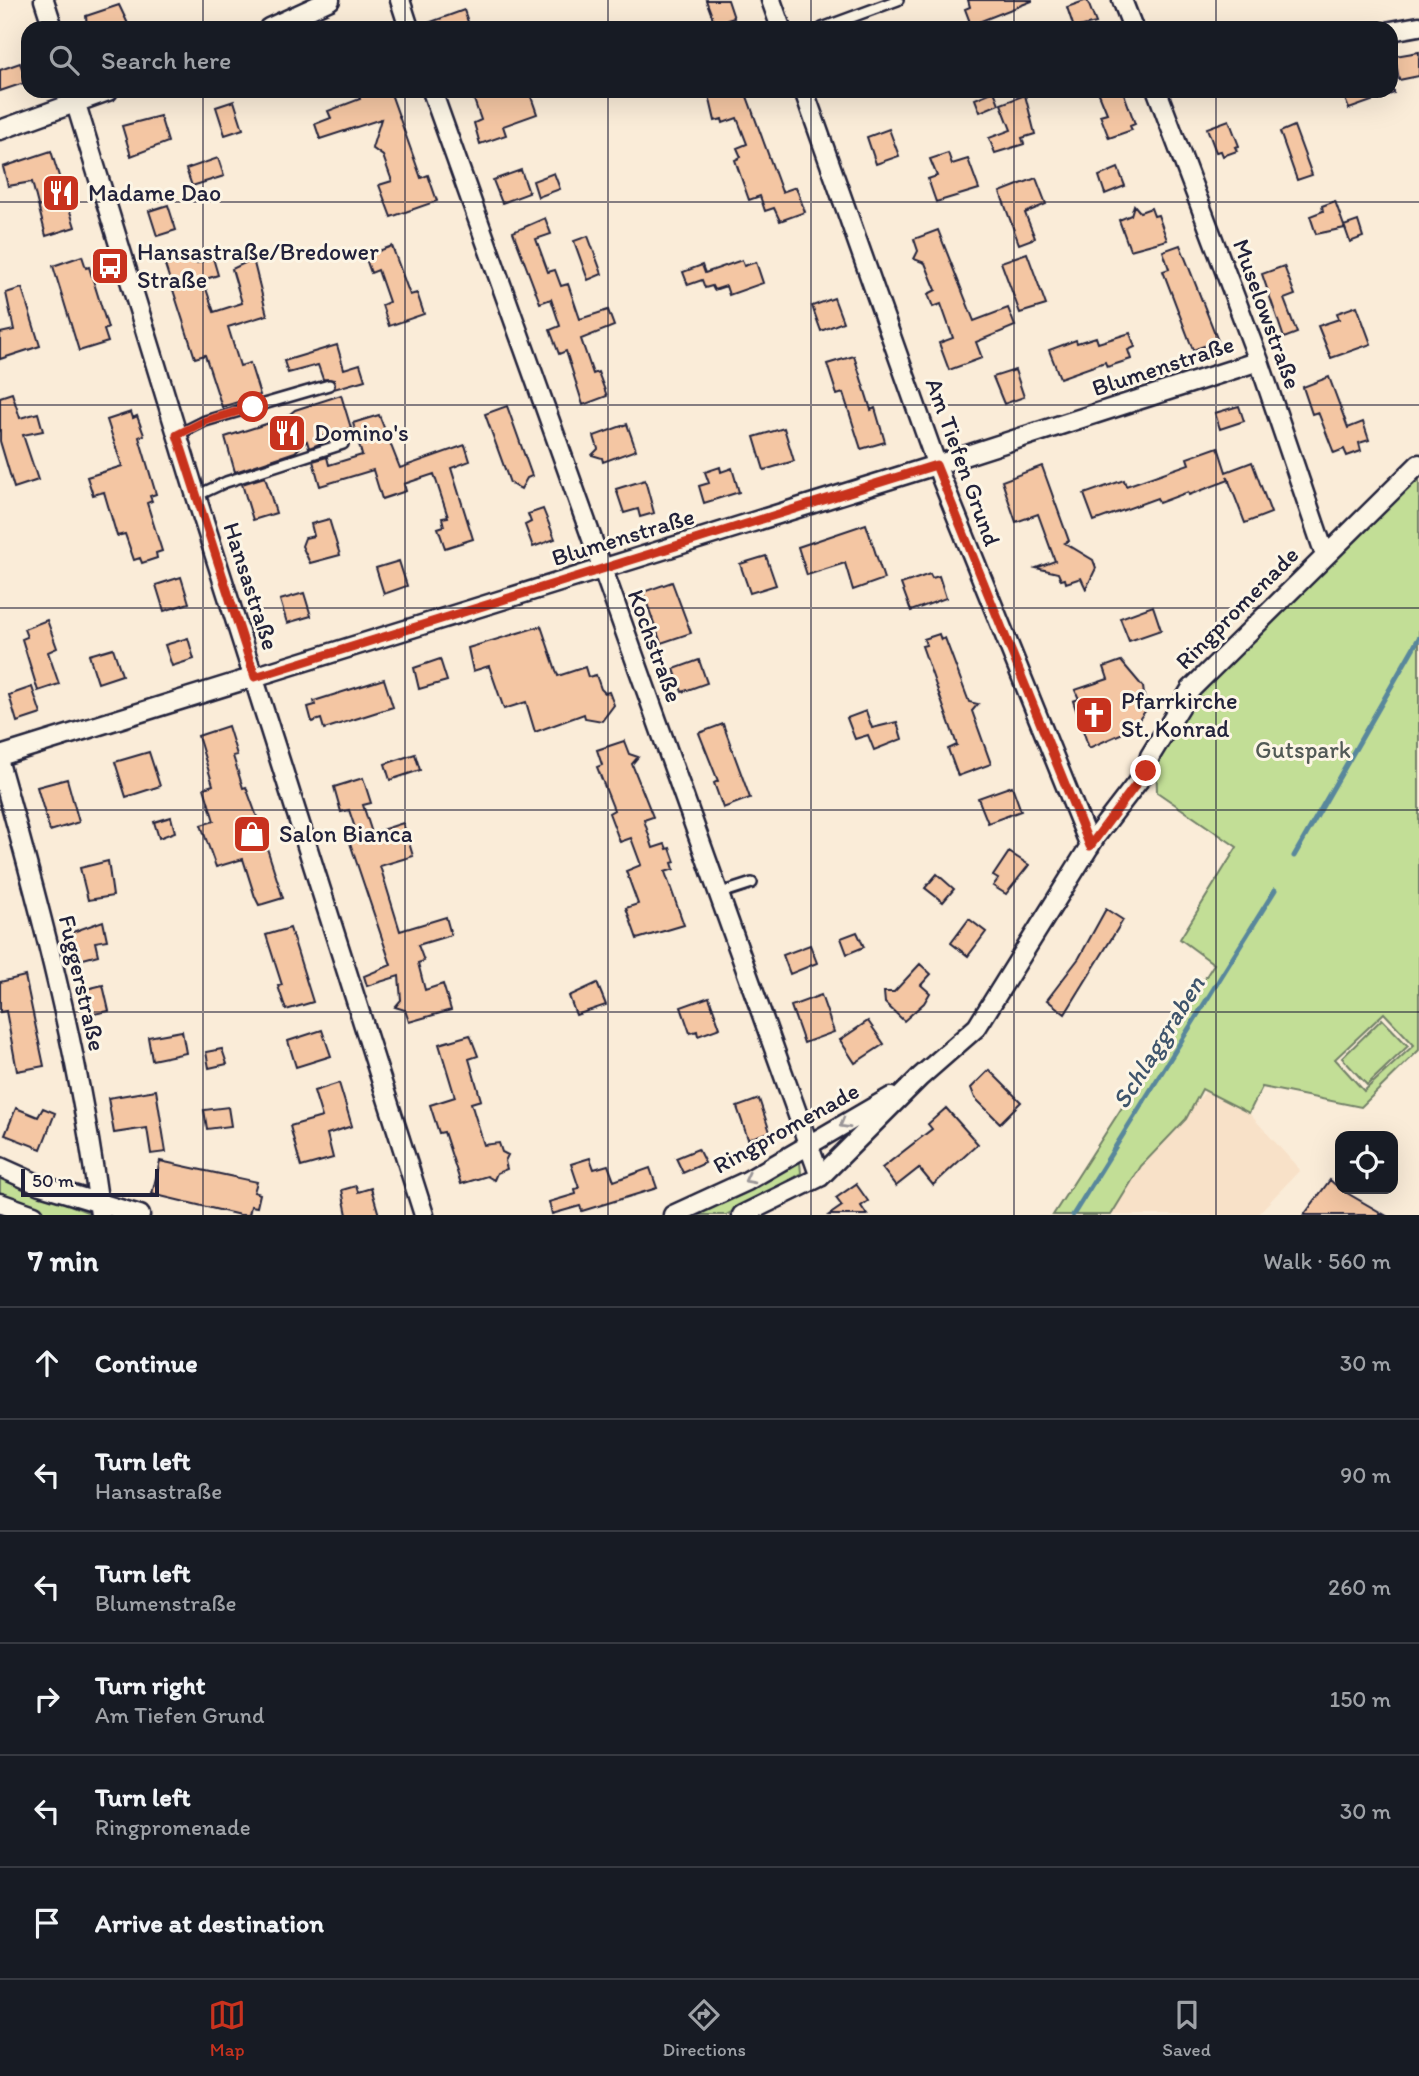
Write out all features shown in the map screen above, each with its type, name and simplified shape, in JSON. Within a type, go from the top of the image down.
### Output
[{"type":"street","points":[[44,0],[51,21]]},
{"type":"street","points":[[284,21],[330,0]]},
{"type":"street","points":[[400,0],[408,21]]},
{"type":"street","points":[[771,0],[778,21]]},
{"type":"street","points":[[1122,0],[1130,21]]},
{"type":"street","points":[[1398,30],[1419,26]]},
{"type":"street","points":[[0,130],[72,98]]},
{"type":"street","name":"Hansastraße","points":[[74,98],[196,496],[424,1215]]},
{"type":"street","name":"Kochstraße","points":[[434,98],[820,1177]]},
{"type":"street","name":"Am Tiefen Grund","points":[[806,98],[936,465],[1090,846]]},
{"type":"street","name":"Muselowstraße","points":[[1160,98],[1259,361],[1325,555]]},
{"type":"street","name":"Blumenstraße","points":[[0,756],[936,465],[1259,361]]},
{"type":"street","name":"Ringpromenade","points":[[743,1215],[820,1177],[920,1077],[977,1027],[1090,846],[1146,771],[1150,755],[1191,689],[1419,464]]},
{"type":"street","name":"Fuggerstraße","points":[[0,766],[43,918],[79,1081],[99,1209]]},
{"type":"street","name":"Ringpromenade","points":[[673,1215],[747,1181],[920,1077]]},
{"type":"street","points":[[0,1167],[99,1209],[140,1215]]},
{"type":"street","points":[[0,1203],[34,1215]]},
{"type":"lane","points":[[841,21],[898,0]]},
{"type":"lane","points":[[177,435],[205,421],[330,385]]},
{"type":"lane","points":[[196,496],[226,482],[343,443]]},
{"type":"lane","points":[[718,894],[752,883]]},
{"type":"shaded area","points":[[1207,1090],[1249,1113],[1300,1170],[1257,1215],[1111,1215],[1130,1174]]},
{"type":"green space","name":"Gutspark","points":[[1419,471],[1419,1050],[1361,1107],[1262,1087],[1249,1113],[1202,1089],[1186,1119],[1141,1166],[1111,1215],[1053,1215],[1214,964],[1180,939],[1237,847],[1157,792],[1156,757],[1195,694]],"holes":[[[1384,1013],[1414,1045],[1364,1091],[1335,1059]]]},
{"type":"green space","points":[[1382,1019],[1408,1046],[1367,1085],[1342,1058]]},
{"type":"green space","points":[[800,1162],[801,1173],[726,1215],[689,1215]]},
{"type":"green space","points":[[0,1176],[91,1215],[53,1215],[0,1196]]},
{"type":"building","points":[[706,0],[728,0],[734,18],[714,21]]},
{"type":"building","points":[[968,0],[1032,0],[981,21],[970,21],[965,9],[970,7]]},
{"type":"building","points":[[1087,0],[1095,21],[1072,21],[1067,7]]},
{"type":"building","points":[[119,5],[127,21],[86,21],[86,16]]},
{"type":"building","points":[[464,10],[468,21],[434,21]]},
{"type":"building","points":[[1419,52],[1419,76],[1399,80],[1398,56]]},
{"type":"building","points":[[20,63],[21,84],[0,91],[0,70]]},
{"type":"building","points":[[392,98],[421,178],[428,175],[437,201],[391,217],[379,185],[392,181],[383,156],[372,148],[381,119],[320,139],[315,124],[331,118],[328,111],[360,99]]},
{"type":"building","points":[[473,98],[531,98],[537,114],[503,126],[506,135],[480,144],[474,123],[481,120]]},
{"type":"building","points":[[710,98],[748,98],[782,192],[796,187],[805,212],[780,221],[774,208],[765,211],[760,196],[749,200],[735,160],[741,157],[737,148],[747,144],[737,118],[723,123],[722,119],[715,121]]},
{"type":"building","points":[[997,98],[999,104],[980,112],[975,99]]},
{"type":"building","points":[[1026,98],[1035,134],[1022,138],[1024,144],[995,153],[989,138],[1011,130],[1001,104]]},
{"type":"building","points":[[1101,98],[1126,98],[1135,124],[1130,126],[1132,130],[1109,138],[1100,115],[1107,113]]},
{"type":"building","points":[[1345,98],[1380,98],[1349,109]]},
{"type":"building","points":[[234,101],[243,129],[225,135],[216,107]]},
{"type":"building","points":[[160,116],[168,142],[131,156],[122,126]]},
{"type":"building","points":[[1229,120],[1239,146],[1235,147],[1237,151],[1223,156],[1221,151],[1216,152],[1207,128]]},
{"type":"building","points":[[1294,126],[1312,175],[1297,180],[1280,132]]},
{"type":"building","points":[[889,129],[899,156],[876,164],[867,137]]},
{"type":"building","points":[[51,151],[75,227],[46,236],[32,182],[8,186],[3,167]]},
{"type":"building","points":[[948,153],[952,164],[968,159],[979,189],[936,202],[928,179],[937,176],[930,159]]},
{"type":"building","points":[[218,158],[224,176],[192,186],[186,169]]},
{"type":"building","points":[[1118,168],[1125,186],[1105,194],[1099,176]]},
{"type":"building","points":[[521,170],[529,193],[502,203],[493,180]]},
{"type":"building","points":[[554,173],[560,189],[538,197],[533,181]]},
{"type":"building","points":[[1036,178],[1046,204],[1025,213],[1035,238],[1019,244],[1000,192]]},
{"type":"building","points":[[1335,201],[1344,226],[1358,221],[1363,237],[1350,242],[1345,228],[1316,234],[1310,216],[1323,211],[1322,206]]},
{"type":"building","points":[[168,205],[176,230],[157,236],[149,211]]},
{"type":"building","points":[[1134,205],[1140,212],[1151,208],[1154,216],[1158,215],[1167,240],[1130,250],[1119,220],[1131,215]]},
{"type":"building","points":[[545,218],[551,234],[536,239],[548,272],[555,270],[561,286],[568,284],[580,319],[608,310],[614,326],[581,339],[593,374],[598,372],[607,396],[583,405],[566,351],[559,354],[550,330],[560,326],[551,299],[540,303],[513,232]]},
{"type":"building","points":[[938,230],[974,321],[1008,308],[1015,326],[976,342],[982,358],[949,370],[939,343],[953,338],[941,304],[933,307],[928,294],[936,290],[925,263],[914,259],[918,251],[914,239]]},
{"type":"building","points":[[588,236],[602,274],[588,280],[574,241]]},
{"type":"building","points":[[1180,245],[1218,341],[1193,350],[1163,271],[1169,269],[1163,251]]},
{"type":"building","points":[[392,246],[410,295],[417,293],[424,314],[389,326],[382,305],[389,302],[378,270],[371,273],[365,256]]},
{"type":"building","points":[[1027,253],[1046,305],[1020,313],[1001,262]]},
{"type":"building","points":[[82,256],[86,268],[89,267],[108,328],[104,330],[108,342],[79,351],[53,266]]},
{"type":"building","points":[[195,256],[197,263],[213,258],[218,275],[203,280],[214,312],[242,303],[232,269],[253,259],[267,315],[228,327],[240,366],[250,363],[260,395],[222,407],[205,355],[195,358],[165,265]]},
{"type":"building","points":[[742,260],[744,266],[756,262],[763,283],[729,295],[726,286],[714,290],[712,286],[705,288],[702,280],[688,285],[683,272],[702,265],[705,273]]},
{"type":"building","points":[[1284,266],[1295,295],[1284,299],[1297,333],[1284,338],[1262,274]]},
{"type":"building","points":[[22,288],[40,346],[0,359],[0,333],[14,330],[6,293]]},
{"type":"building","points":[[834,298],[843,322],[821,331],[812,306]]},
{"type":"building","points":[[1357,306],[1371,344],[1331,358],[1318,326],[1339,319],[1337,313]]},
{"type":"building","points":[[1130,333],[1135,347],[1128,350],[1131,359],[1107,367],[1105,362],[1060,378],[1049,350],[1076,340],[1077,343],[1096,337],[1098,343]]},
{"type":"building","points":[[337,345],[344,369],[360,364],[365,380],[334,389],[334,380],[323,379],[318,365],[288,373],[284,361]]},
{"type":"building","points":[[854,356],[871,410],[875,408],[885,442],[861,449],[843,393],[837,395],[827,364]]},
{"type":"building","points":[[1015,370],[1024,397],[1004,404],[993,377]]},
{"type":"building","points":[[1329,377],[1348,428],[1363,422],[1369,440],[1359,443],[1361,451],[1347,456],[1344,449],[1334,453],[1318,412],[1312,414],[1303,387]]},
{"type":"building","points":[[12,393],[20,418],[38,413],[43,431],[23,435],[38,480],[14,488],[0,441],[0,397]]},
{"type":"building","name":"Domino's","points":[[341,395],[351,428],[321,437],[322,443],[309,448],[307,441],[295,452],[235,472],[225,437],[285,418],[295,410]]},
{"type":"building","points":[[507,406],[532,476],[527,478],[521,489],[510,483],[485,414]]},
{"type":"building","points":[[1239,406],[1244,421],[1220,429],[1215,413]]},
{"type":"building","points":[[131,412],[133,418],[137,416],[144,435],[139,437],[156,494],[150,496],[152,501],[147,503],[162,551],[156,553],[157,558],[142,563],[140,558],[134,560],[125,534],[117,536],[104,492],[93,495],[87,477],[122,466],[107,420]]},
{"type":"building","points":[[379,415],[400,468],[465,445],[470,461],[451,468],[473,539],[445,548],[438,528],[444,526],[442,518],[448,517],[434,474],[404,484],[406,491],[382,499],[373,470],[320,486],[313,461],[327,457],[329,465],[362,455],[353,423]]},
{"type":"building","points":[[627,424],[636,450],[603,462],[602,458],[592,455],[598,449],[594,436]]},
{"type":"building","points":[[784,428],[794,461],[764,470],[754,437]]},
{"type":"building","points":[[1218,447],[1226,472],[1252,462],[1271,513],[1245,523],[1229,480],[1159,503],[1157,498],[1094,521],[1084,494],[1124,480],[1126,486],[1189,464],[1187,458]]},
{"type":"building","points":[[1042,466],[1069,541],[1065,543],[1093,560],[1096,568],[1086,589],[1081,578],[1066,583],[1058,573],[1036,568],[1055,561],[1038,514],[1016,522],[1002,481]]},
{"type":"building","points":[[720,467],[721,472],[732,468],[739,492],[704,503],[699,486],[709,483],[705,472]]},
{"type":"building","points":[[265,477],[276,513],[253,520],[242,484]]},
{"type":"building","points":[[645,480],[654,513],[640,517],[638,509],[624,513],[616,489]]},
{"type":"building","points":[[543,509],[555,539],[533,547],[525,525],[531,522],[528,514]]},
{"type":"building","points":[[329,519],[340,555],[310,563],[302,546],[305,538],[314,536],[311,524]]},
{"type":"building","points":[[866,524],[884,579],[853,590],[845,563],[807,575],[798,547]]},
{"type":"building","points":[[766,556],[776,585],[750,593],[740,564]]},
{"type":"building","points":[[399,561],[407,586],[384,594],[376,568]]},
{"type":"building","points":[[930,574],[932,578],[939,576],[946,598],[911,611],[901,584]]},
{"type":"building","points":[[181,577],[189,603],[164,611],[156,585]]},
{"type":"building","points":[[672,582],[691,633],[661,643],[643,592]]},
{"type":"building","points":[[304,593],[311,616],[287,623],[280,600]]},
{"type":"building","points":[[1153,606],[1161,630],[1129,641],[1120,618]]},
{"type":"building","points":[[47,620],[57,648],[48,652],[59,684],[38,691],[22,639],[27,637],[24,629]]},
{"type":"building","points":[[541,626],[558,676],[585,667],[588,677],[596,675],[601,689],[605,693],[609,692],[614,705],[602,721],[585,718],[584,714],[535,732],[526,702],[504,709],[489,666],[473,671],[468,648]]},
{"type":"building","points":[[939,634],[941,640],[945,638],[969,702],[978,704],[972,711],[991,764],[958,776],[948,749],[957,745],[922,646],[926,645],[924,639]]},
{"type":"building","points":[[188,638],[194,659],[172,666],[165,645]]},
{"type":"building","points":[[113,648],[122,675],[98,683],[89,655]]},
{"type":"building","points":[[440,659],[447,681],[419,689],[414,668]]},
{"type":"building","points":[[699,660],[707,683],[682,692],[674,669]]},
{"type":"building","points":[[1121,661],[1143,687],[1146,710],[1132,729],[1089,748],[1073,701],[1079,699],[1075,690],[1108,679],[1104,667]]},
{"type":"building","points":[[384,679],[393,707],[324,729],[321,719],[312,722],[308,707],[315,705],[314,701]]},
{"type":"building","points":[[32,687],[41,714],[17,722],[9,695]]},
{"type":"building","points":[[866,711],[872,728],[897,722],[902,739],[874,750],[868,735],[855,739],[847,718]]},
{"type":"building","points":[[723,724],[750,798],[723,808],[714,783],[718,781],[699,733]]},
{"type":"building","points":[[228,726],[237,755],[233,756],[243,788],[246,787],[257,817],[283,898],[259,905],[243,859],[216,867],[201,825],[214,821],[204,788],[213,785],[198,736]]},
{"type":"building","points":[[624,741],[629,754],[638,757],[632,764],[653,817],[644,820],[653,848],[665,844],[667,849],[670,848],[675,862],[672,863],[674,869],[665,872],[684,925],[637,939],[626,908],[638,904],[626,871],[641,865],[631,838],[620,842],[609,813],[614,810],[597,767],[602,765],[597,750]]},
{"type":"building","points":[[149,752],[160,786],[126,797],[115,762]]},
{"type":"building","points":[[415,754],[420,770],[390,780],[385,764]]},
{"type":"building","points":[[363,778],[371,803],[363,805],[372,833],[403,823],[413,856],[380,866],[400,931],[446,917],[451,935],[418,945],[424,961],[418,963],[425,990],[443,984],[451,1010],[409,1022],[405,1010],[395,1007],[401,1000],[399,976],[367,986],[364,976],[391,965],[349,840],[358,837],[349,810],[341,812],[334,787]]},
{"type":"building","points":[[67,779],[79,822],[50,831],[37,787]]},
{"type":"building","points":[[1012,786],[1021,811],[988,823],[978,798]]},
{"type":"building","points":[[171,817],[175,832],[159,838],[154,822]]},
{"type":"building","points":[[1009,852],[1029,865],[1006,894],[993,886],[998,879],[993,876]]},
{"type":"building","points":[[108,861],[113,896],[88,900],[80,868]]},
{"type":"building","points":[[937,874],[954,889],[943,902],[925,888]]},
{"type":"building","points":[[1106,909],[1123,920],[1065,1014],[1047,1000],[1079,958]]},
{"type":"building","points":[[969,919],[986,932],[968,956],[951,943]]},
{"type":"building","points":[[103,921],[107,940],[95,942],[98,955],[76,961],[70,933]]},
{"type":"building","points":[[290,928],[313,1002],[286,1010],[278,986],[282,985],[266,935]]},
{"type":"building","points":[[857,932],[864,947],[847,954],[841,938]]},
{"type":"building","points":[[810,945],[817,963],[790,974],[783,955]]},
{"type":"building","points":[[920,964],[931,974],[921,985],[930,993],[924,1003],[904,1021],[885,1003],[884,992],[894,992]]},
{"type":"building","points":[[25,976],[44,1066],[17,1071],[6,1011],[0,1012],[0,982]]},
{"type":"building","points":[[597,983],[606,1005],[576,1015],[569,996]]},
{"type":"building","points":[[103,985],[109,1011],[88,1015],[82,990]]},
{"type":"building","points":[[821,995],[834,1032],[804,1043],[791,1006]]},
{"type":"building","points":[[709,997],[720,1028],[698,1036],[697,1031],[690,1033],[681,1007]]},
{"type":"building","points":[[868,1021],[884,1044],[855,1063],[840,1040]]},
{"type":"building","points":[[322,1030],[331,1056],[296,1067],[288,1041]]},
{"type":"building","points":[[182,1031],[186,1053],[152,1060],[148,1037]]},
{"type":"building","points":[[470,1035],[478,1056],[469,1059],[481,1100],[471,1103],[484,1145],[499,1143],[502,1152],[508,1155],[505,1161],[507,1169],[497,1173],[494,1180],[487,1176],[461,1184],[444,1132],[439,1133],[430,1105],[455,1097],[439,1044]]},
{"type":"building","points":[[222,1049],[227,1064],[209,1068],[206,1052]]},
{"type":"building","points":[[989,1070],[1021,1102],[1000,1123],[975,1098],[971,1088]]},
{"type":"building","points":[[339,1083],[352,1126],[327,1134],[333,1158],[301,1167],[290,1126],[322,1117],[314,1091]]},
{"type":"building","points":[[156,1090],[166,1152],[151,1154],[147,1128],[114,1133],[108,1098]]},
{"type":"building","points":[[759,1099],[770,1132],[748,1139],[737,1107]]},
{"type":"building","points":[[228,1107],[231,1126],[207,1129],[204,1110]]},
{"type":"building","points":[[16,1108],[38,1117],[43,1108],[55,1113],[41,1149],[5,1135]]},
{"type":"building","points":[[946,1108],[978,1144],[933,1185],[919,1168],[896,1186],[882,1168],[932,1129],[928,1124]]},
{"type":"building","points":[[698,1149],[705,1163],[683,1173],[676,1158]]},
{"type":"building","points":[[590,1158],[594,1169],[608,1165],[614,1181],[650,1168],[657,1188],[582,1211],[580,1206],[552,1214],[549,1202],[576,1194],[575,1189],[579,1188],[571,1164]]},
{"type":"building","points":[[160,1161],[257,1182],[254,1192],[260,1194],[257,1207],[251,1206],[249,1215],[240,1215],[152,1194]]},
{"type":"building","points":[[1330,1180],[1335,1184],[1335,1194],[1349,1194],[1385,1215],[1304,1215]]},
{"type":"building","points":[[856,1184],[868,1201],[861,1206],[867,1215],[829,1215],[842,1206],[836,1198]]},
{"type":"building","points":[[356,1186],[358,1192],[371,1188],[379,1215],[347,1215],[342,1190]]},
{"type":"waterway","name":"Schlaggraben","points":[[1294,856],[1419,638]]},
{"type":"waterway","name":"Schlaggraben","points":[[1073,1215],[1275,890]]},
{"type":"place","name":"Madame Dao","points":[[61,193]]},
{"type":"place","name":"Hansastraße/Bredower Straße","points":[[110,266]]},
{"type":"place","name":"Domino's","points":[[287,433]]},
{"type":"place","name":"Pfarrkirche St. Konrad","points":[[1094,715]]},
{"type":"place","name":"Salon Bianca","points":[[252,834]]},
{"type":"route","points":[[253,407],[205,421],[177,435],[255,677],[936,465],[1090,846],[1146,771]]}]
